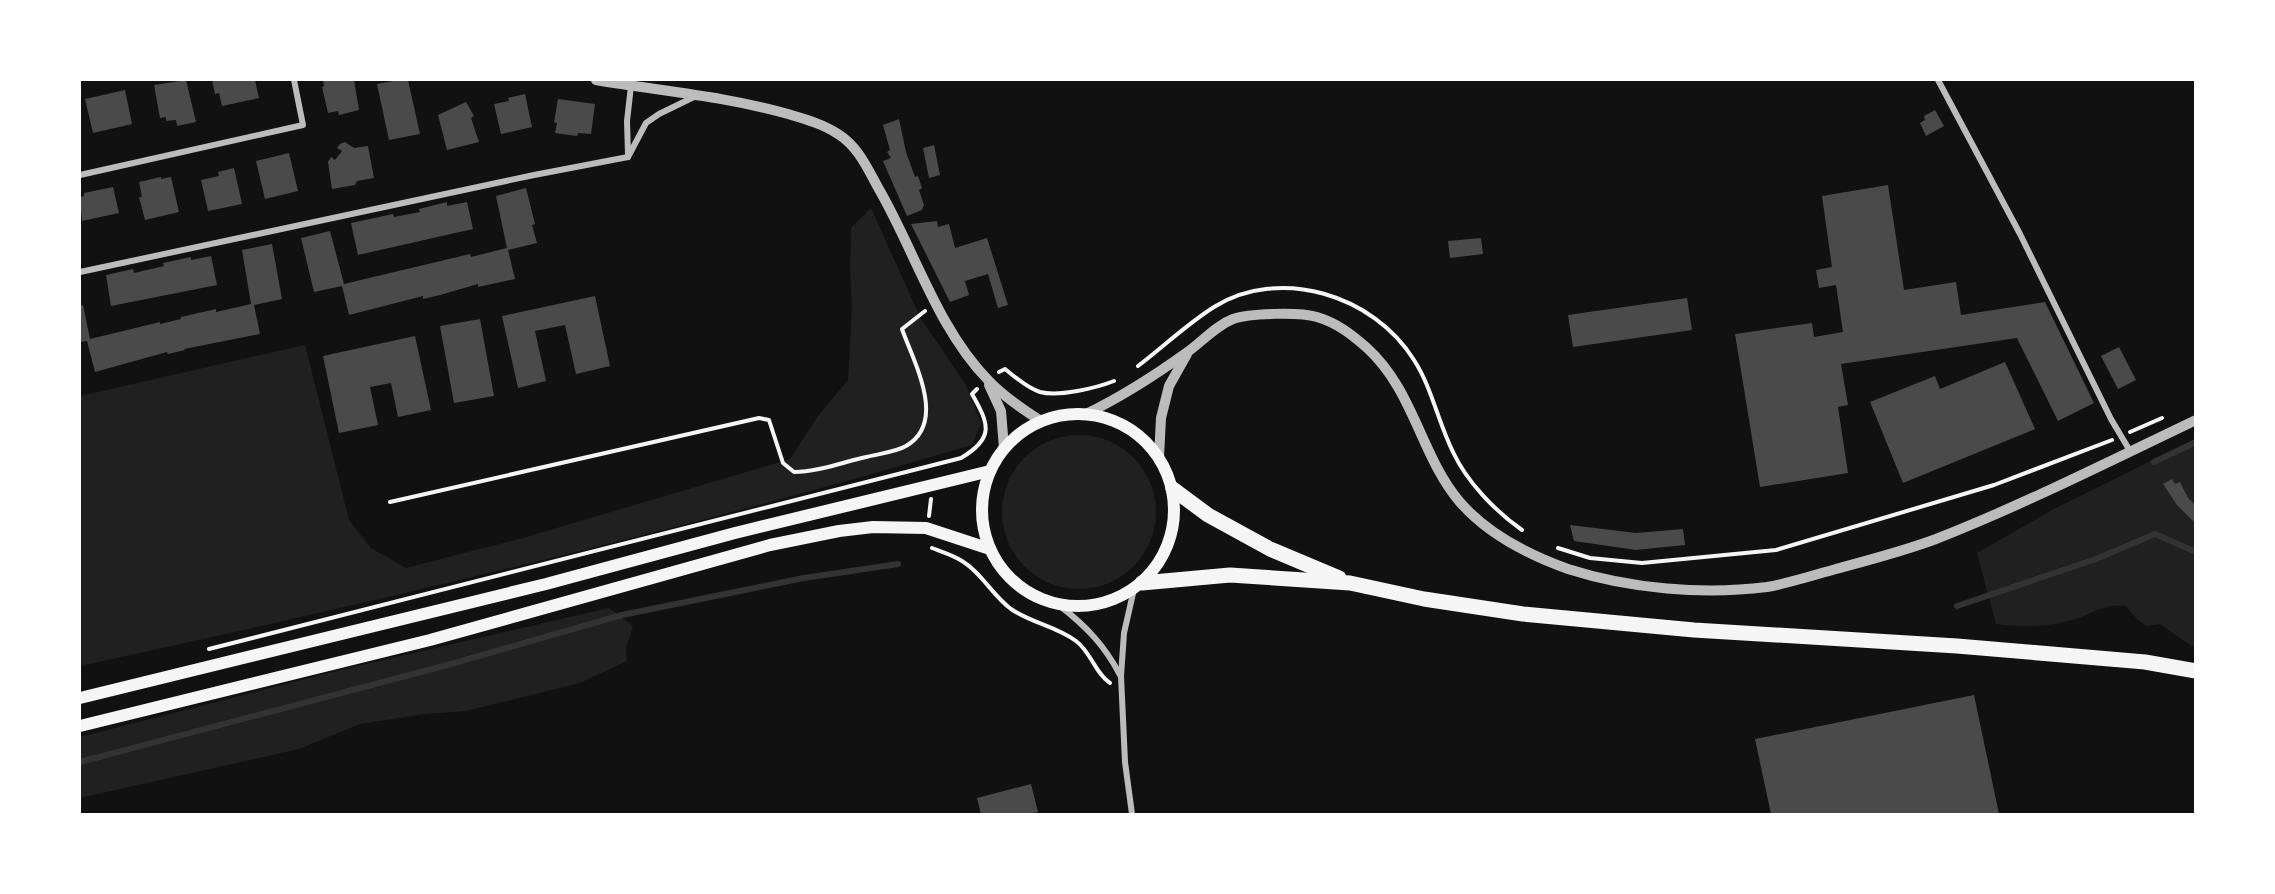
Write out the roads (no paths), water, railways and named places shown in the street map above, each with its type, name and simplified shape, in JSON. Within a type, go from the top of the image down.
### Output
[{"type":"highway","points":[[1173,489],[1208,515],[1270,549],[1350,583]]},
{"type":"highway","points":[[1138,586],[1230,575],[1350,583],[1424,599],[1523,614],[1694,630],[1957,646],[2145,662],[2196,671]]},
{"type":"main road","points":[[1086,414],[1108,418],[1128,427],[1145,440],[1159,457],[1173,489],[1175,513],[1170,540],[1161,561],[1138,586],[1117,599],[1099,605],[1060,606],[1025,591],[1011,580],[999,565],[990,549],[983,523],[983,497],[990,471],[1004,448],[1021,432],[1041,421],[1063,415],[1086,414]]},
{"type":"main road","points":[[80,698],[546,584],[735,533],[932,487],[990,471]]},
{"type":"main road","points":[[80,726],[430,639],[770,545],[839,531],[873,527],[926,528],[990,549]]},
{"type":"street","points":[[80,175],[303,125],[294,80]]},
{"type":"street","points":[[596,80],[755,105],[819,123],[838,133],[854,146],[891,210],[935,303],[968,355],[987,379],[1016,405],[1041,421]]},
{"type":"street","points":[[1938,80],[2020,234],[2130,451]]},
{"type":"street","points":[[628,157],[627,121],[631,86]]},
{"type":"street","points":[[628,157],[646,123],[696,95]]},
{"type":"street","points":[[80,272],[628,157]]},
{"type":"street","points":[[1086,414],[1118,398],[1233,319],[1267,314],[1314,316],[1347,330],[1383,363],[1407,399],[1441,477],[1461,503],[1486,527],[1539,558],[1591,576],[1657,589],[1733,589],[1769,586],[1856,564],[1933,540],[2040,495],[2196,420]]},
{"type":"street","points":[[1159,457],[1161,418],[1169,386],[1189,351]]},
{"type":"street","points":[[987,379],[1001,411],[1004,448]]},
{"type":"street","points":[[1132,814],[1125,762],[1121,676],[1124,633],[1138,586]]},
{"type":"street","points":[[1060,606],[1085,625],[1108,652],[1121,676]]},
{"type":"waterway","points":[[2154,462],[2196,442]]},
{"type":"waterway","points":[[1957,606],[2096,559],[2155,534],[2196,552]]},
{"type":"waterway","points":[[80,762],[451,664],[622,615],[804,578],[898,564]]}]
